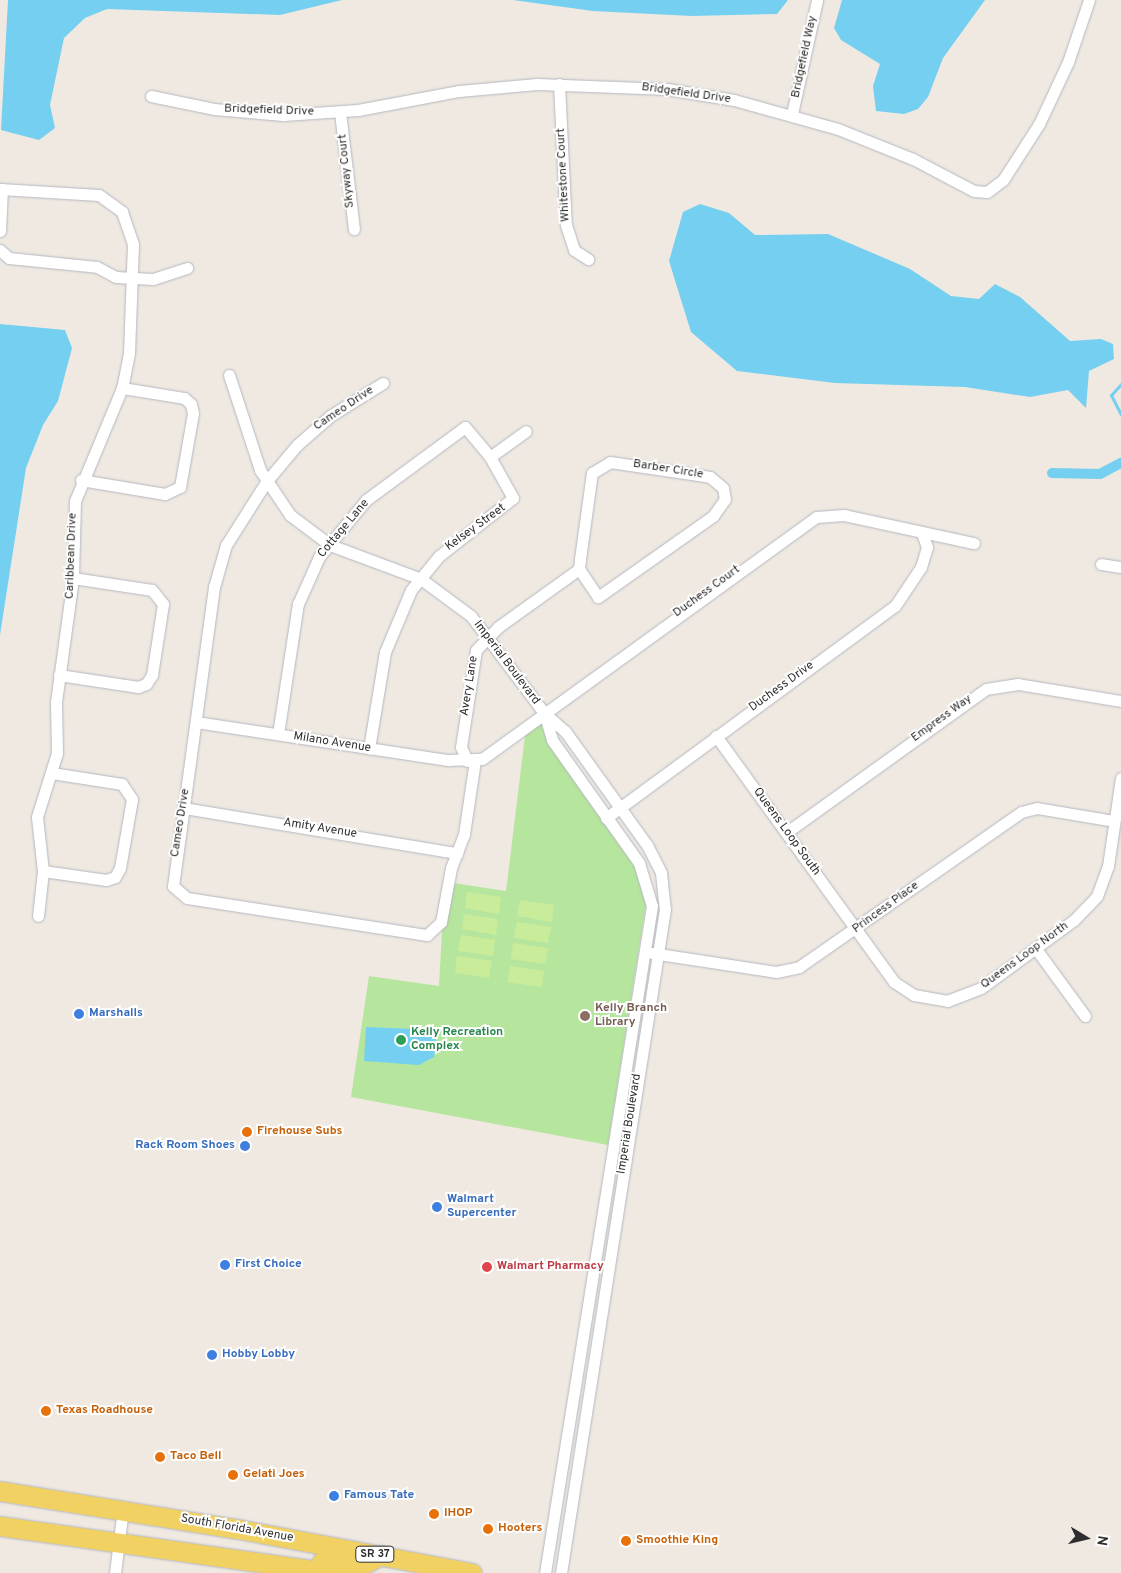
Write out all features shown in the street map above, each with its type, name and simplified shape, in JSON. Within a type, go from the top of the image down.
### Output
[{"type":"main road","name":"South Florida Avenue","points":[[0,1491],[122,1509],[382,1555],[472,1573]]},
{"type":"main road","points":[[0,1526],[336,1573]]},
{"type":"main road","points":[[281,1565],[316,1561],[362,1565],[382,1555]]},
{"type":"street","name":"Bridgefield Way","points":[[792,114],[817,0]]},
{"type":"street","name":"Bridgefield Drive","points":[[151,96],[249,113],[340,112],[459,91],[558,84],[667,89],[792,114],[888,147],[974,191],[992,190],[1028,142],[1053,98],[1089,0]]},
{"type":"street","name":"Whitestone Court","points":[[558,84],[566,225],[574,250],[588,259]]},
{"type":"street","name":"Skyway Court","points":[[340,112],[354,230]]},
{"type":"street","points":[[0,231],[1,189]]},
{"type":"street","name":"Caribbean Drive","points":[[1,189],[88,192],[115,204],[131,232],[129,352],[122,388],[81,480],[73,516],[73,578],[60,675],[52,773],[37,817],[43,870],[38,916]]},
{"type":"street","points":[[0,250],[12,259],[97,267],[129,278],[153,279],[187,268]]},
{"type":"street","name":"Imperial Boulevard","points":[[229,375],[266,482],[290,515],[330,544],[421,579],[471,616],[544,712],[565,730],[620,806],[661,873],[666,891],[658,954],[561,1573]]},
{"type":"street","name":"Cameo Drive","points":[[383,383],[315,428],[266,482],[233,531],[219,562],[172,880],[176,891],[187,898],[427,935],[441,922],[457,853],[471,761]]},
{"type":"street","points":[[81,480],[164,494],[180,487],[194,413],[191,404],[184,398],[122,388]]},
{"type":"street","name":"Kelsey Street","points":[[369,749],[389,638],[406,600],[421,579],[453,544],[511,502],[512,491],[490,457],[465,428]]},
{"type":"street","name":"Cottage Lane","points":[[278,734],[298,604],[319,557],[366,500],[465,428]]},
{"type":"street","points":[[490,457],[526,431]]},
{"type":"street","name":"Barber Circle","points":[[603,464],[710,477],[723,488],[725,499],[713,516],[598,597],[579,569],[592,473],[603,464]]},
{"type":"street","name":"Duchess Court","points":[[471,761],[544,712],[816,517],[839,514],[909,527],[923,536],[974,544]]},
{"type":"street","name":"Duchess Drive","points":[[606,818],[895,606],[921,567],[927,547],[923,536]]},
{"type":"street","points":[[1101,564],[1121,567]]},
{"type":"street","name":"Avery Lane","points":[[471,761],[461,747],[473,658],[487,637],[579,569]]},
{"type":"street","points":[[60,675],[138,687],[146,684],[152,675],[161,613],[161,600],[152,590],[73,578]]},
{"type":"street","name":"Empress Way","points":[[787,832],[986,689],[1018,684],[1121,701]]},
{"type":"street","name":"Imperial Boulevard","points":[[544,712],[552,740],[639,863],[648,887],[651,914],[545,1573]]},
{"type":"street","name":"Milano Avenue","points":[[196,722],[369,749],[471,761]]},
{"type":"street","name":"Queens Loop South","points":[[716,736],[857,929]]},
{"type":"street","points":[[43,870],[106,880],[114,877],[120,868],[132,799],[122,784],[52,773]]},
{"type":"street","name":"Queens Loop North","points":[[857,929],[904,992],[947,1001],[966,998],[1036,949],[1097,896],[1108,866],[1121,778]]},
{"type":"street","name":"Amity Avenue","points":[[184,808],[457,853]]},
{"type":"street","name":"Princess Place","points":[[646,952],[776,972],[807,963],[1021,812],[1037,808],[1114,821]]},
{"type":"street","points":[[1036,949],[1085,1016]]},
{"type":"street","points":[[115,1573],[122,1509]]},
{"type":"green space","points":[[541,721],[547,742],[634,865],[646,904],[608,1145],[351,1097],[369,976],[439,986],[442,931],[453,883],[506,891],[525,736]]},
{"type":"green space","points":[[467,892],[501,897],[499,914],[465,908]]},
{"type":"green space","points":[[520,900],[554,905],[552,922],[517,916]]},
{"type":"green space","points":[[464,914],[498,919],[496,935],[462,929]]},
{"type":"green space","points":[[517,922],[551,927],[548,943],[514,938]]},
{"type":"green space","points":[[461,935],[495,940],[493,956],[458,951]]},
{"type":"green space","points":[[513,943],[548,948],[545,964],[511,959]]},
{"type":"green space","points":[[457,956],[492,961],[489,978],[455,973]]},
{"type":"green space","points":[[510,966],[544,971],[542,987],[507,982]]},
{"type":"water","points":[[8,0],[342,0],[280,15],[107,9],[85,18],[64,38],[50,105],[55,128],[39,140],[1,130]]},
{"type":"water","points":[[513,0],[788,0],[777,14],[692,16],[593,11]]},
{"type":"water","points":[[842,0],[985,0],[943,58],[928,97],[918,109],[904,114],[876,111],[873,86],[880,64],[841,40],[834,28]]},
{"type":"water","points":[[700,204],[729,213],[755,235],[828,234],[910,269],[951,296],[979,299],[995,284],[1020,297],[1070,341],[1101,339],[1113,344],[1114,359],[1089,371],[1086,408],[1068,390],[1030,397],[965,387],[835,383],[737,371],[691,332],[669,261],[683,212]]},
{"type":"water","points":[[0,324],[65,330],[72,348],[58,401],[43,425],[26,468],[0,635]]},
{"type":"water","name":"Kelly Recreation Complex","points":[[366,1027],[438,1030],[434,1057],[419,1065],[364,1061]]},
{"type":"waterway","points":[[1121,384],[1111,395],[1121,415]]},
{"type":"waterway","points":[[1052,473],[1100,474],[1121,463]]},
{"type":"place","name":"Marshalls","points":[[79,1014]]},
{"type":"place","name":"Kelly Branch Library","points":[[585,1016]]},
{"type":"place","name":"Kelly Recreation Complex","points":[[401,1040]]},
{"type":"place","name":"Firehouse Subs","points":[[247,1132]]},
{"type":"place","name":"Rack Room Shoes","points":[[245,1146]]},
{"type":"place","name":"Walmart Supercenter","points":[[437,1207]]},
{"type":"place","name":"First Choice","points":[[225,1265]]},
{"type":"place","name":"Walmart Pharmacy","points":[[487,1267]]},
{"type":"place","name":"Hobby Lobby","points":[[212,1355]]},
{"type":"place","name":"Texas Roadhouse","points":[[46,1411]]},
{"type":"place","name":"Taco Bell","points":[[160,1457]]},
{"type":"place","name":"Gelati Joes","points":[[233,1475]]},
{"type":"place","name":"Famous Tate","points":[[334,1496]]},
{"type":"place","name":"IHOP","points":[[434,1514]]},
{"type":"place","name":"Hooters","points":[[488,1529]]},
{"type":"place","name":"Smoothie King","points":[[626,1541]]}]
